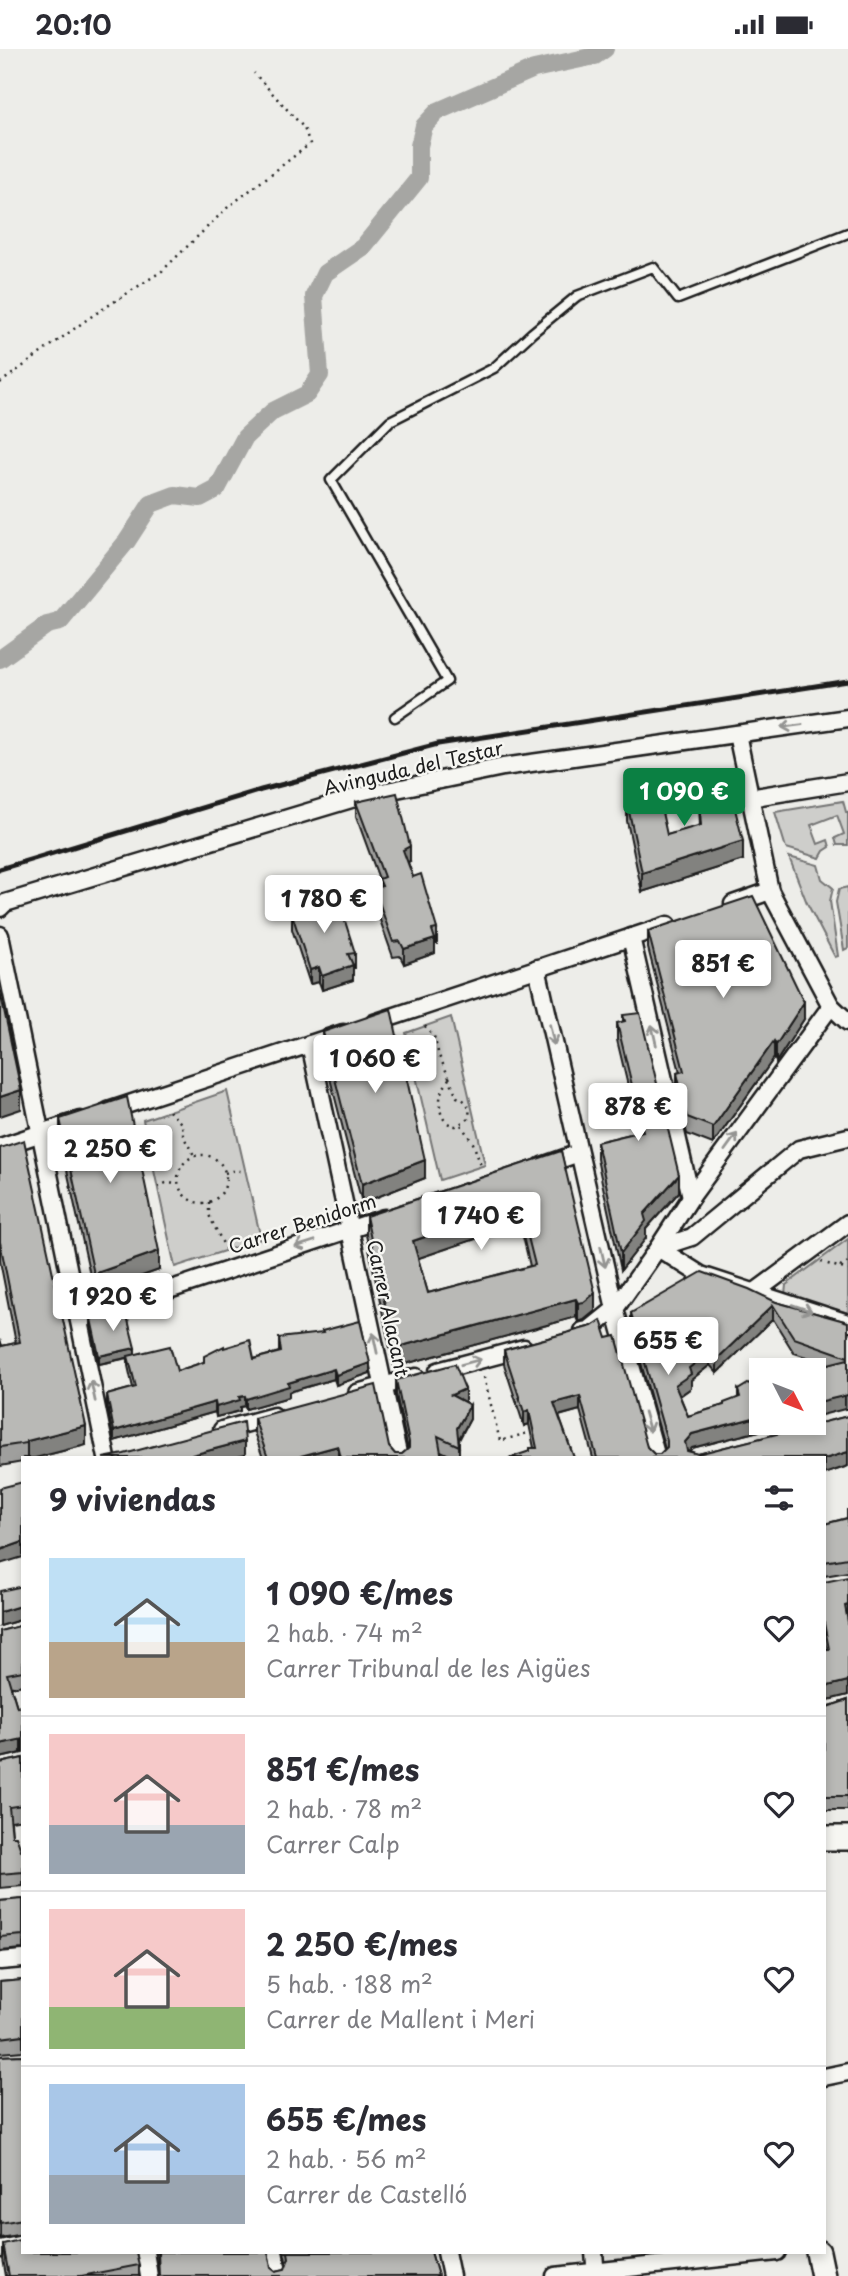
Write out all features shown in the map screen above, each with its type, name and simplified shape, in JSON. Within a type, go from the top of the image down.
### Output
[{"type":"street","name":"Avinguda del Testar","points":[[0,908],[5,903],[358,797],[503,767],[848,718]]},
{"type":"street","points":[[737,734],[770,891],[831,1006],[848,1022]]},
{"type":"street","points":[[749,798],[848,782]]},
{"type":"street","points":[[720,908],[770,891]]},
{"type":"street","points":[[0,1147],[682,920]]},
{"type":"street","points":[[0,935],[107,1456]]},
{"type":"street","points":[[631,937],[691,1197]]},
{"type":"street","points":[[537,968],[579,1153],[656,1456]]},
{"type":"street","points":[[564,1336],[589,1330],[621,1316],[691,1197],[831,1006]]},
{"type":"street","name":"Carrer Alacant","points":[[310,1044],[399,1456]]},
{"type":"street","points":[[659,1248],[692,1237],[799,1149],[848,1137]]},
{"type":"street","points":[[528,1170],[579,1153]]},
{"type":"street","name":"Carrer Benidorm","points":[[79,1320],[401,1212]]},
{"type":"street","points":[[755,1292],[848,1223]]},
{"type":"street","points":[[659,1248],[695,1278],[755,1292],[848,1323]]},
{"type":"street","points":[[345,1397],[540,1343]]},
{"type":"street","points":[[200,1436],[292,1411]]},
{"type":"street","points":[[826,1838],[848,1838]]},
{"type":"street","points":[[0,1961],[21,1959]]},
{"type":"street","points":[[826,2077],[848,2073]]},
{"type":"street","points":[[0,2249],[21,2244]]},
{"type":"street","points":[[145,2254],[149,2276]]},
{"type":"street","points":[[274,2254],[279,2276]]},
{"type":"street","points":[[446,2254],[451,2276]]},
{"type":"street","points":[[594,2254],[596,2274]]},
{"type":"street","points":[[555,2276],[596,2274],[761,2254]]},
{"type":"street","points":[[818,2254],[823,2276]]},
{"type":"lane","points":[[395,717],[447,681],[331,480],[390,421],[494,368],[577,296],[653,267],[678,299],[848,233]]},
{"type":"path","points":[[0,383],[89,318],[162,271],[227,208],[310,144],[304,128],[254,73]]},
{"type":"path","points":[[425,1026],[435,1036],[439,1056],[449,1077],[457,1097],[465,1101],[471,1111],[461,1125],[452,1126],[441,1116],[441,1094],[449,1077]]},
{"type":"path","points":[[169,1111],[182,1124],[186,1143],[194,1156]]},
{"type":"path","points":[[461,1125],[473,1143],[481,1165]]},
{"type":"path","points":[[194,1156],[210,1156],[217,1160],[225,1173],[225,1187],[209,1202],[201,1203],[186,1198],[178,1184],[183,1164],[194,1156]]},
{"type":"path","points":[[225,1173],[235,1170],[246,1172]]},
{"type":"path","points":[[158,1187],[166,1183],[178,1184]]},
{"type":"path","points":[[209,1202],[209,1215],[226,1250]]},
{"type":"path","points":[[818,1261],[848,1269]]},
{"type":"path","points":[[840,1267],[848,1262]]},
{"type":"path","points":[[479,1360],[500,1441],[534,1431]]},
{"type":"shaded area","points":[[843,801],[848,812],[848,845],[837,845],[835,838],[844,834],[837,815],[811,825],[818,844],[828,840],[830,847],[820,858],[786,848],[775,812]]},
{"type":"shaded area","points":[[789,857],[818,865],[822,879],[833,888],[830,901],[838,956],[835,957],[807,903]]},
{"type":"shaded area","points":[[848,887],[848,948],[844,950],[836,902],[839,889]]},
{"type":"shaded area","points":[[451,1017],[485,1165],[440,1180],[406,1033]]},
{"type":"shaded area","points":[[227,1091],[261,1239],[175,1267],[143,1120]]},
{"type":"shaded area","points":[[848,1239],[848,1313],[785,1295],[786,1285]]},
{"type":"building","points":[[728,781],[743,841],[642,873],[627,802],[658,794],[667,835],[701,825],[698,786]]},
{"type":"building","points":[[397,793],[410,846],[403,850],[413,877],[421,874],[437,929],[432,930],[435,939],[404,949],[400,941],[393,942],[374,888],[382,886],[379,879],[384,877],[356,802]]},
{"type":"building","points":[[327,893],[331,904],[339,902],[355,953],[348,954],[353,965],[322,976],[319,967],[310,970],[292,914],[299,911],[298,904]]},
{"type":"building","points":[[753,896],[804,1002],[776,1045],[774,1041],[713,1127],[687,1117],[677,1073],[684,1071],[648,931]]},
{"type":"building","points":[[0,991],[21,1090],[0,1097]]},
{"type":"building","points":[[391,1009],[425,1160],[362,1184],[323,1032]]},
{"type":"building","points":[[640,1013],[679,1175],[644,1214],[646,1221],[621,1253],[597,1142],[643,1131],[617,1023],[625,1021],[623,1015]]},
{"type":"building","points":[[127,1097],[159,1251],[94,1274],[60,1119]]},
{"type":"building","points":[[24,1140],[86,1426],[27,1443],[0,1447],[0,1340],[2,1346],[20,1342],[0,1242],[0,1148]]},
{"type":"building","points":[[561,1151],[595,1293],[584,1302],[578,1303],[576,1299],[394,1348],[366,1216]],"holes":[[[520,1205],[535,1265],[428,1293],[413,1241]]]},
{"type":"building","points":[[702,1272],[776,1302],[848,1322],[848,1357],[794,1338],[773,1305],[717,1359],[710,1351],[689,1368],[691,1374],[675,1385],[688,1416],[740,1397],[738,1390],[749,1383],[749,1419],[692,1434],[685,1442],[687,1451],[698,1454],[773,1435],[826,1435],[826,1422],[848,1416],[848,1452],[826,1458],[826,1456],[596,1456],[580,1396],[554,1403],[573,1456],[515,1456],[530,1451],[530,1448],[537,1448],[529,1410],[524,1412],[504,1350],[592,1326],[601,1320],[607,1338],[616,1336],[647,1447],[654,1454],[660,1454],[667,1447],[631,1313]]},
{"type":"building","points":[[125,1308],[135,1348],[99,1356],[91,1319]]},
{"type":"building","points":[[360,1321],[370,1363],[336,1375],[334,1369],[246,1399],[245,1396],[239,1397],[240,1400],[216,1407],[215,1402],[114,1431],[107,1395],[136,1387],[128,1356],[170,1346],[177,1371],[204,1362],[204,1356],[224,1346],[250,1340],[254,1359],[281,1352],[279,1338],[323,1333],[322,1331]]},
{"type":"building","points":[[848,1359],[848,1395],[826,1400],[826,1364]]},
{"type":"building","points":[[455,1364],[465,1389],[451,1395],[470,1405],[457,1428],[459,1446],[438,1436],[442,1456],[340,1456],[338,1446],[301,1456],[267,1456],[254,1418],[376,1385],[389,1447],[395,1454],[402,1454],[409,1448],[409,1442],[396,1380]]},
{"type":"building","points":[[243,1422],[245,1441],[188,1456],[114,1456]]},
{"type":"building","points":[[21,1483],[21,1543],[0,1550],[0,1488]]},
{"type":"building","points":[[848,1518],[848,1558],[826,1562],[826,1524]]},
{"type":"building","points":[[848,1577],[848,1605],[845,1606],[848,1622],[848,1681],[826,1686],[826,1649],[829,1649],[826,1633],[826,1582]]},
{"type":"building","points":[[21,1586],[21,1606],[0,1612],[0,1591]]},
{"type":"building","points":[[21,1626],[21,1671],[7,1674],[17,1707],[21,1706],[21,1739],[0,1744],[0,1631]]},
{"type":"building","points":[[848,1700],[848,1796],[826,1796],[826,1707]]},
{"type":"building","points":[[21,1758],[21,1805],[9,1807],[12,1836],[16,1836],[21,1850],[21,1872],[0,1874],[0,1763]]},
{"type":"building","points":[[21,1899],[21,1935],[0,1937],[0,1901]]},
{"type":"building","points":[[21,1980],[21,2035],[0,2038],[0,1982]]},
{"type":"building","points":[[21,2055],[21,2219],[0,2223],[0,2056]]},
{"type":"building","points":[[21,2240],[21,2254],[136,2254],[139,2265],[81,2276],[9,2276],[3,2244]]},
{"type":"building","points":[[158,2254],[268,2254],[271,2267],[276,2271],[285,2269],[288,2254],[432,2254],[438,2276],[159,2276]]},
{"type":"waterway","points":[[0,659],[47,625],[60,622],[127,541],[151,504],[175,495],[200,498],[217,489],[245,437],[273,411],[307,394],[320,375],[314,296],[325,273],[363,247],[419,178],[419,146],[424,126],[438,111],[534,69],[595,56],[605,49]]},
{"type":"railway","points":[[0,869],[261,790],[438,744],[848,681]]}]
